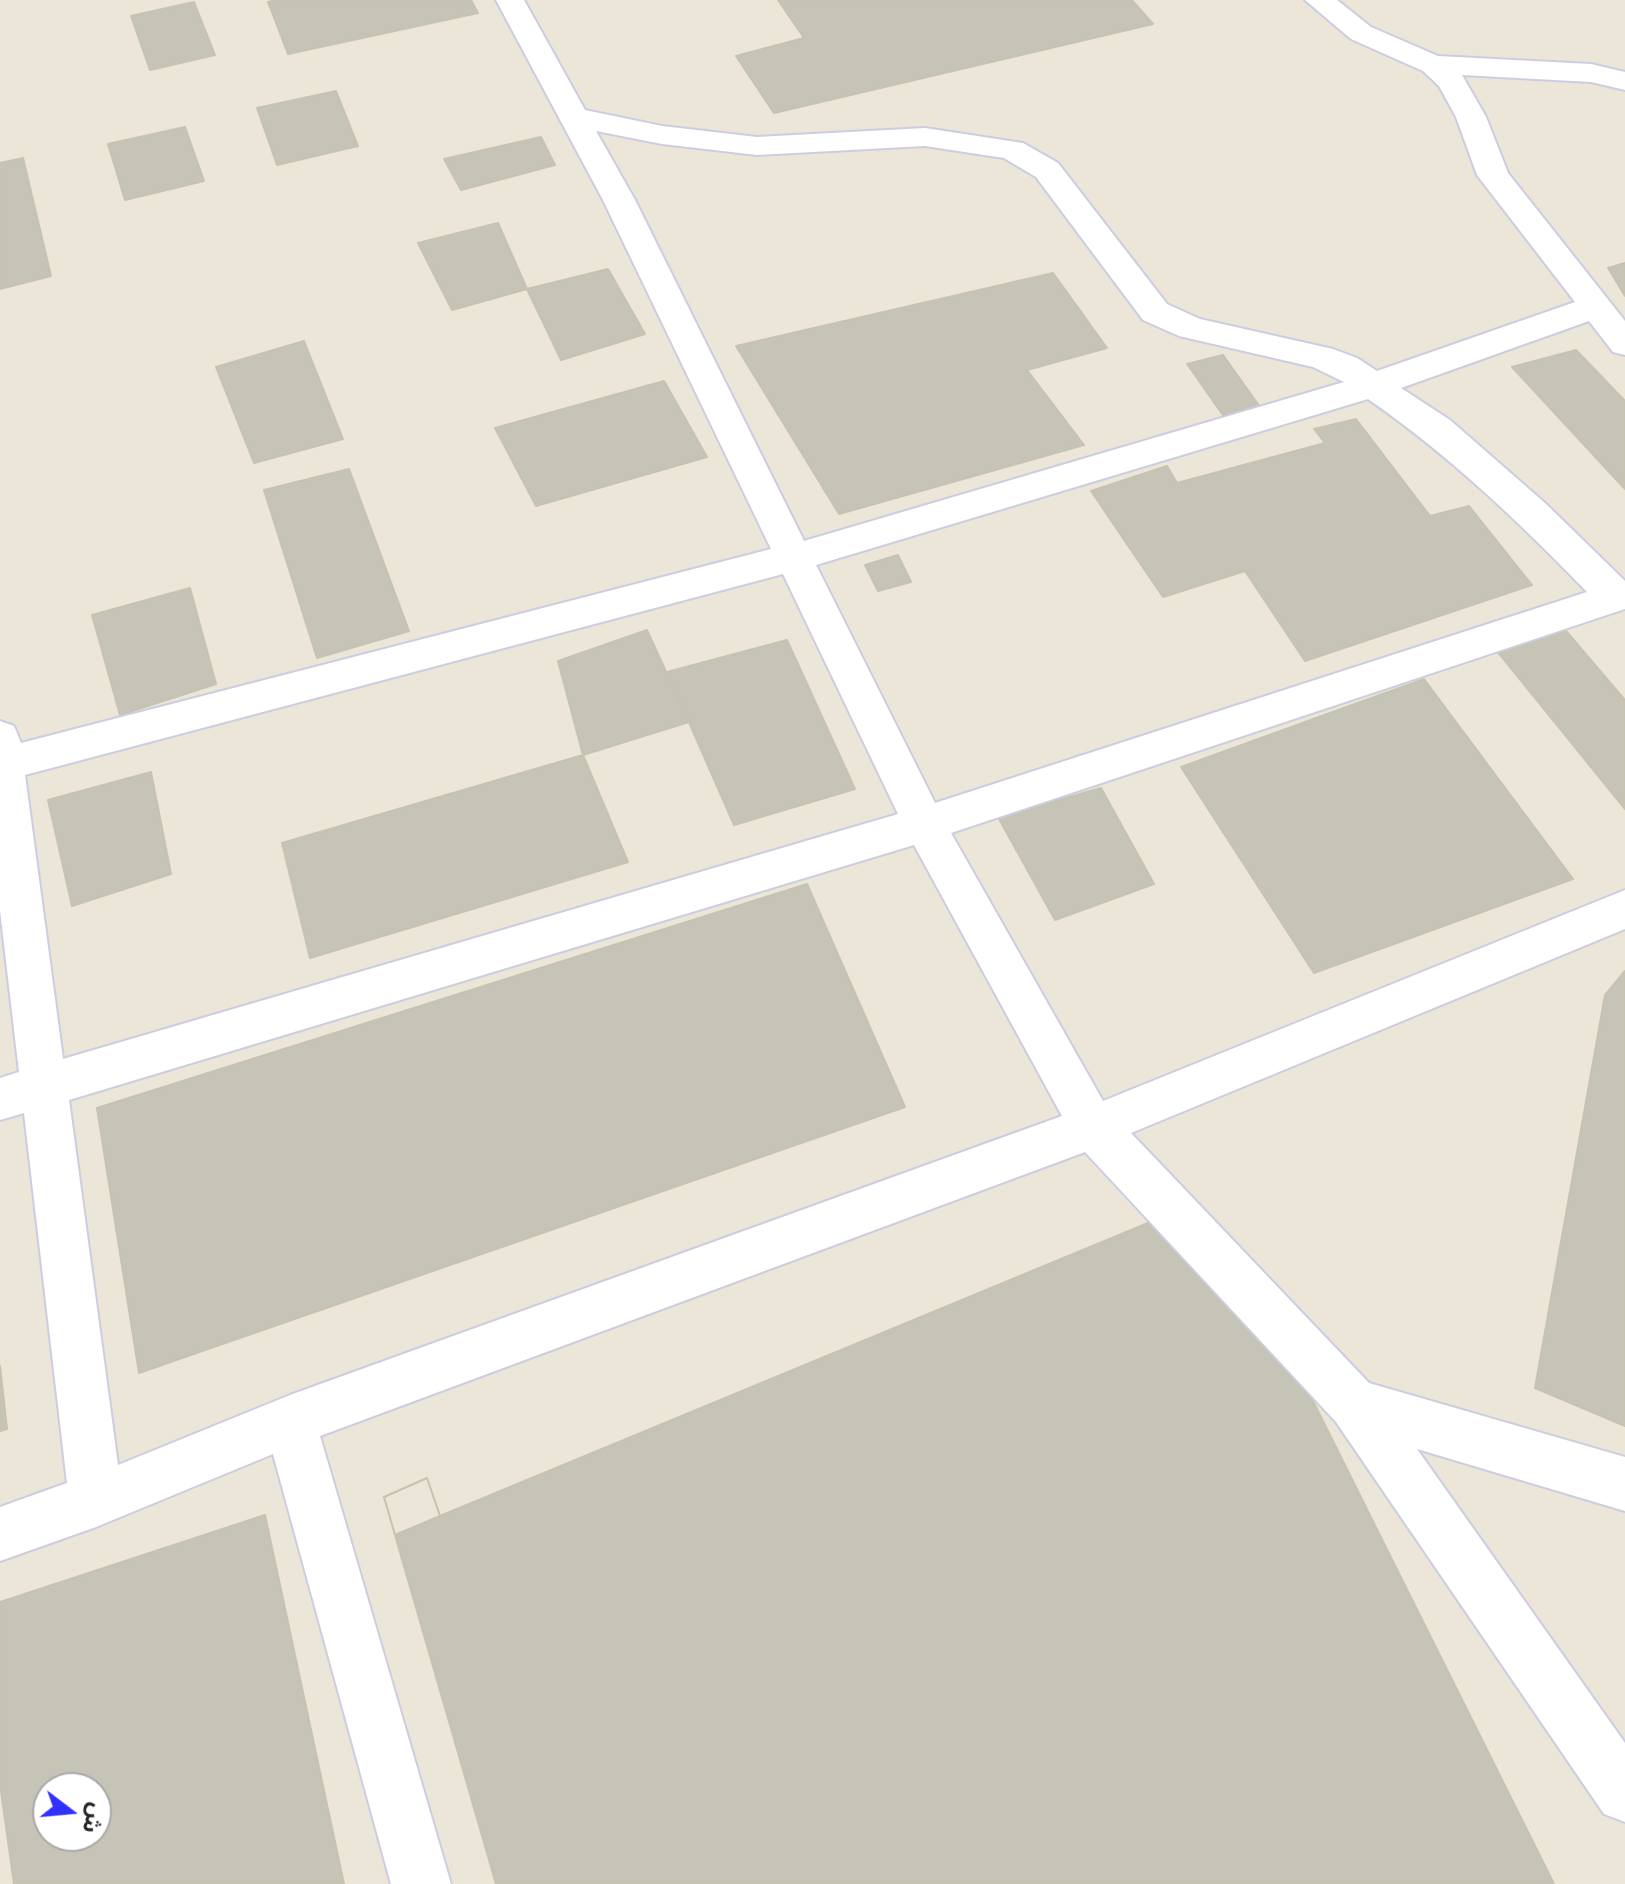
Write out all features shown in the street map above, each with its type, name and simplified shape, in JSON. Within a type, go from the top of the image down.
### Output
[{"type":"street","points":[[510,0],[619,200],[924,824],[1093,1127],[1222,1260],[1354,1404],[1625,1793]]},
{"type":"street","points":[[1319,0],[1361,33],[1433,65],[1451,81],[1493,175],[1625,344]]},
{"type":"street","points":[[1433,65],[1591,73],[1625,81]]},
{"type":"street","points":[[0,1099],[924,824],[1620,596],[1532,512],[1437,429],[1345,366],[1321,357],[1191,328],[1155,312],[1047,170],[1012,150],[925,137],[757,146],[662,135],[574,117]]},
{"type":"street","points":[[96,1500],[1,754],[792,558],[1373,385],[1596,307]]},
{"type":"street","points":[[0,1534],[96,1500],[290,1421],[1093,1127],[1625,909]]},
{"type":"street","points":[[1354,1404],[1625,1484]]},
{"type":"street","points":[[290,1421],[421,1884]]},
{"type":"building","points":[[471,0],[478,13],[288,54],[268,2]]},
{"type":"building","points":[[778,0],[1132,0],[1153,24],[774,113],[736,56],[804,38]]},
{"type":"building","points":[[194,2],[215,55],[150,70],[131,16]]},
{"type":"building","points":[[336,91],[358,146],[277,165],[257,108]]},
{"type":"building","points":[[185,127],[204,181],[125,200],[108,144]]},
{"type":"building","points":[[541,137],[555,165],[461,190],[444,159]]},
{"type":"building","points":[[23,158],[51,276],[0,289],[0,163]]},
{"type":"building","points":[[498,223],[527,289],[452,310],[418,243]]},
{"type":"building","points":[[1625,263],[1625,296],[1608,268]]},
{"type":"building","points":[[608,269],[645,334],[561,360],[527,289]]},
{"type":"building","points":[[1053,273],[1107,348],[1027,370],[1084,445],[839,514],[736,346]]},
{"type":"building","points":[[304,341],[343,439],[254,463],[216,367]]},
{"type":"building","points":[[1576,350],[1625,401],[1625,489],[1512,367]]},
{"type":"building","points":[[1223,355],[1260,407],[1225,418],[1187,364]]},
{"type":"building","points":[[664,381],[707,457],[536,506],[495,428]]},
{"type":"building","points":[[1356,419],[1430,516],[1469,506],[1532,585],[1305,661],[1245,571],[1163,597],[1091,491],[1167,466],[1177,483],[1325,443],[1314,429]]},
{"type":"building","points":[[349,469],[409,631],[317,658],[264,490]]},
{"type":"building","points":[[898,555],[911,582],[878,591],[865,565]]},
{"type":"building","points":[[190,588],[216,684],[120,715],[92,615]]},
{"type":"building","points":[[1560,624],[1625,700],[1625,809],[1493,646]]},
{"type":"building","points":[[647,630],[689,722],[583,755],[558,661]]},
{"type":"building","points":[[787,640],[855,789],[734,825],[667,672]]},
{"type":"building","points":[[1424,679],[1573,879],[1314,973],[1181,767]]},
{"type":"building","points":[[583,755],[628,862],[310,958],[282,843]]},
{"type":"building","points":[[151,772],[171,874],[72,906],[48,800]]},
{"type":"building","points":[[1101,788],[1154,884],[1055,920],[998,817]]},
{"type":"building","points":[[807,884],[905,1107],[139,1373],[97,1108]]},
{"type":"building","points":[[1625,971],[1625,1426],[1535,1388],[1605,995]]},
{"type":"building","points":[[1148,1223],[1187,1233],[1294,1363],[1554,1884],[496,1884],[384,1497],[427,1478],[440,1516]]},
{"type":"building","points":[[0,1366],[7,1429],[0,1431]]},
{"type":"building","points":[[427,1478],[440,1516],[395,1535],[384,1497]]},
{"type":"building","points":[[265,1515],[344,1884],[14,1884],[0,1784],[0,1602]]}]
